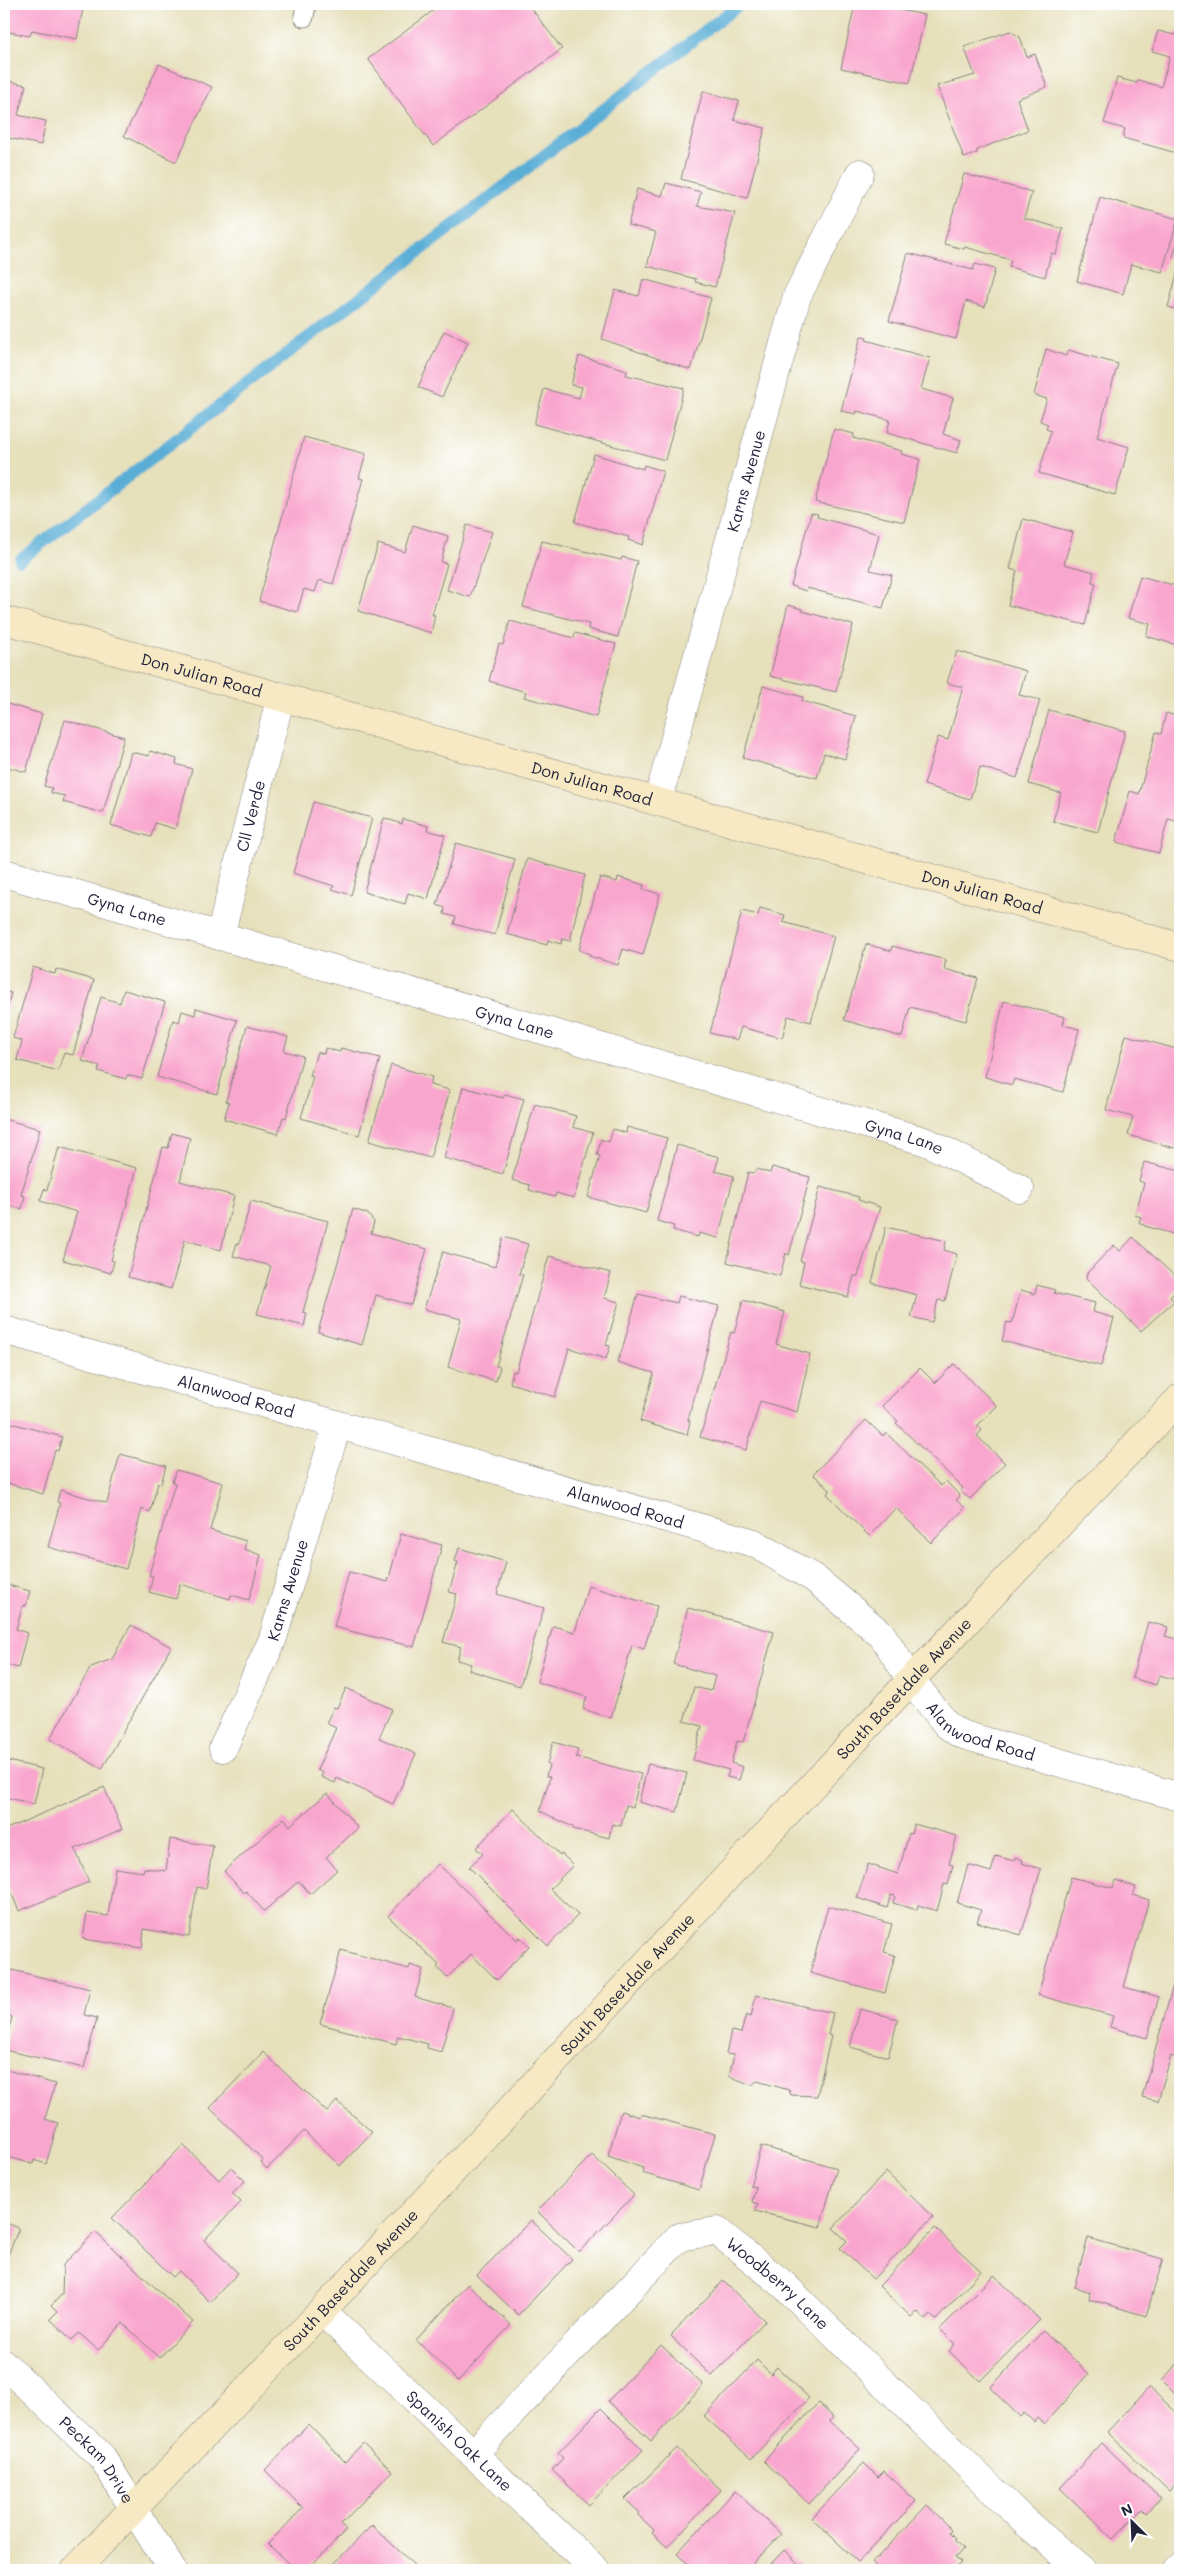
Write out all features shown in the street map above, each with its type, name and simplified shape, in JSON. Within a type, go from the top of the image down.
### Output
[{"type":"street","name":"Karns Avenue","points":[[658,800],[797,296],[860,173]]},
{"type":"street","name":"Don Julian Road","points":[[4,620],[658,800],[1180,947]]},
{"type":"street","name":"Cll Verde","points":[[220,936],[281,696]]},
{"type":"street","name":"Gyna Lane","points":[[4,873],[927,1142],[1020,1189]]},
{"type":"street","name":"Alanwood Road","points":[[4,1330],[336,1426],[754,1543],[815,1579],[882,1635],[911,1680],[947,1725],[960,1734],[1180,1797]]},
{"type":"street","name":"South Basetdale Avenue","points":[[75,2570],[132,2508],[322,2311],[911,1680],[1180,1398]]},
{"type":"street","name":"Karns Avenue","points":[[223,1748],[272,1641],[336,1426]]},
{"type":"street","name":"Woodberry Lane","points":[[473,2454],[679,2237],[717,2231],[785,2286],[1024,2521],[1082,2570]]},
{"type":"street","name":"Spanish Oak Lane","points":[[322,2311],[596,2570]]},
{"type":"street","name":"Peckam Drive","points":[[4,2364],[102,2457],[172,2570]]},
{"type":"street","points":[[1177,2570],[1180,2567]]},
{"type":"building","points":[[4,4],[84,4],[77,39],[32,30],[30,36],[4,31]]},
{"type":"building","points":[[442,4],[528,4],[562,49],[433,146],[368,59]]},
{"type":"building","points":[[855,4],[891,4],[890,8],[925,15],[910,83],[841,68]]},
{"type":"building","points":[[1010,31],[1020,37],[1027,57],[1035,54],[1047,87],[1017,99],[1028,130],[977,150],[977,153],[964,158],[937,86],[975,75],[964,47]]},
{"type":"building","points":[[1158,31],[1175,35],[1176,32],[1180,33],[1180,154],[1123,138],[1125,129],[1104,123],[1117,78],[1137,83],[1138,80],[1161,87],[1170,56],[1152,51]]},
{"type":"building","points":[[159,64],[212,87],[176,162],[124,136]]},
{"type":"building","points":[[4,80],[26,85],[18,115],[46,121],[41,145],[4,137]]},
{"type":"building","points":[[703,91],[739,101],[734,120],[765,128],[747,198],[681,179]]},
{"type":"building","points":[[964,174],[1032,192],[1024,218],[1063,229],[1056,254],[1051,253],[1045,277],[1009,267],[1011,260],[965,247],[964,249],[944,244]]},
{"type":"building","points":[[666,183],[701,192],[697,206],[735,213],[715,287],[695,282],[696,279],[647,266],[656,232],[628,225],[637,189],[662,196]]},
{"type":"building","points":[[1100,197],[1178,219],[1162,272],[1131,264],[1123,294],[1077,281]]},
{"type":"building","points":[[1180,232],[1180,259],[1173,257]]},
{"type":"building","points":[[908,253],[973,270],[975,264],[995,269],[985,307],[966,301],[956,339],[889,321]]},
{"type":"building","points":[[1180,263],[1180,310],[1168,307]]},
{"type":"building","points":[[643,279],[711,298],[691,370],[602,339],[615,290],[639,296]]},
{"type":"building","points":[[444,331],[468,342],[442,397],[418,387]]},
{"type":"building","points":[[861,336],[867,337],[866,340],[930,358],[921,389],[953,398],[943,434],[961,440],[957,453],[887,433],[890,420],[857,411],[856,414],[841,411]]},
{"type":"building","points":[[1046,349],[1066,356],[1068,350],[1118,364],[1097,437],[1129,447],[1115,495],[1039,473],[1051,431],[1046,429],[1048,424],[1040,421],[1047,399],[1034,395]]},
{"type":"building","points":[[579,356],[627,370],[626,375],[684,388],[665,460],[534,424],[544,389],[579,398],[582,387],[571,385]]},
{"type":"building","points":[[834,429],[854,434],[853,438],[902,451],[901,454],[920,459],[904,522],[815,502]]},
{"type":"building","points":[[304,437],[366,454],[359,478],[363,479],[333,584],[319,580],[315,592],[304,589],[297,612],[259,601]]},
{"type":"building","points":[[594,454],[643,469],[644,465],[663,471],[643,545],[628,540],[629,537],[575,522]]},
{"type":"building","points":[[811,513],[818,514],[817,517],[879,534],[870,570],[892,575],[883,608],[807,588],[806,591],[791,586]]},
{"type":"building","points":[[1023,519],[1073,532],[1064,564],[1094,572],[1092,582],[1096,583],[1085,625],[1008,605],[1017,571],[1010,569]]},
{"type":"building","points":[[413,525],[448,536],[441,562],[447,564],[432,615],[435,615],[431,633],[358,611],[378,544],[405,552]]},
{"type":"building","points":[[467,525],[492,532],[470,597],[447,590]]},
{"type":"building","points":[[542,541],[621,560],[622,557],[637,561],[618,637],[588,629],[589,624],[523,607]]},
{"type":"building","points":[[1140,576],[1180,587],[1180,646],[1146,636],[1150,624],[1128,618]]},
{"type":"building","points":[[788,605],[802,609],[802,611],[853,625],[836,692],[770,676]]},
{"type":"building","points":[[510,621],[574,638],[575,633],[616,644],[596,717],[524,697],[526,692],[489,681],[499,644],[503,645]]},
{"type":"building","points":[[957,651],[1026,671],[1019,695],[1040,700],[1017,778],[980,767],[970,799],[924,785],[938,737],[948,740],[963,687],[947,683]]},
{"type":"building","points":[[763,686],[803,697],[802,701],[856,716],[845,759],[824,753],[817,778],[743,758]]},
{"type":"building","points":[[4,703],[42,714],[26,772],[4,766]]},
{"type":"building","points":[[1049,710],[1125,731],[1098,832],[1053,821],[1061,793],[1029,784]]},
{"type":"building","points":[[1166,713],[1180,717],[1180,822],[1168,819],[1159,853],[1116,842],[1130,791],[1139,794],[1156,732],[1161,734]]},
{"type":"building","points":[[65,720],[124,737],[103,813],[63,802],[65,796],[51,793],[52,788],[44,786]]},
{"type":"building","points":[[150,751],[177,759],[176,764],[192,769],[175,829],[155,823],[151,837],[111,825],[131,752],[149,756]]},
{"type":"building","points":[[313,802],[372,818],[351,895],[332,889],[334,886],[293,873]]},
{"type":"building","points":[[384,818],[402,824],[403,819],[428,826],[427,830],[445,835],[428,899],[408,893],[405,904],[364,892]]},
{"type":"building","points":[[456,843],[515,859],[495,935],[454,924],[456,917],[444,914],[445,908],[437,905]]},
{"type":"building","points":[[527,859],[585,875],[570,941],[562,939],[561,944],[548,940],[547,945],[507,934]]},
{"type":"building","points":[[600,877],[617,882],[618,877],[644,885],[643,889],[660,894],[643,955],[623,949],[618,965],[589,956],[590,954],[579,950]]},
{"type":"building","points":[[760,908],[785,915],[783,922],[834,936],[811,1022],[788,1016],[782,1038],[741,1027],[737,1040],[710,1033],[742,911],[758,915]]},
{"type":"building","points":[[866,944],[891,951],[892,946],[946,960],[944,969],[978,978],[966,1021],[910,1007],[902,1037],[844,1020]]},
{"type":"building","points":[[33,967],[55,974],[56,969],[94,980],[73,1055],[64,1053],[58,1071],[17,1060],[22,1041],[13,1038]]},
{"type":"building","points":[[124,990],[165,1002],[142,1079],[127,1075],[126,1079],[98,1071],[100,1066],[82,1061],[101,997],[120,1003]]},
{"type":"building","points":[[4,991],[11,993],[4,1020]]},
{"type":"building","points":[[1004,1001],[1065,1017],[1063,1025],[1079,1029],[1063,1092],[1014,1079],[1012,1085],[985,1077]]},
{"type":"building","points":[[196,1008],[237,1020],[217,1094],[157,1077],[173,1020],[179,1022],[182,1011],[195,1015]]},
{"type":"building","points":[[247,1026],[288,1037],[284,1051],[303,1056],[286,1118],[283,1117],[278,1134],[224,1119],[229,1102],[226,1101]]},
{"type":"building","points":[[1126,1035],[1180,1050],[1180,1131],[1175,1148],[1128,1135],[1133,1117],[1106,1110]]},
{"type":"building","points":[[325,1048],[340,1052],[341,1048],[380,1058],[359,1135],[301,1118],[313,1077],[310,1076],[317,1052],[324,1054]]},
{"type":"building","points":[[391,1065],[432,1077],[430,1085],[450,1090],[430,1158],[369,1141]]},
{"type":"building","points":[[463,1087],[503,1098],[505,1094],[524,1099],[503,1174],[444,1158]]},
{"type":"building","points":[[535,1104],[576,1116],[573,1127],[593,1133],[574,1198],[556,1193],[555,1197],[529,1190],[530,1185],[512,1180]]},
{"type":"building","points":[[4,1119],[40,1129],[21,1195],[25,1196],[22,1209],[4,1204]]},
{"type":"building","points":[[627,1127],[667,1138],[646,1213],[588,1197],[600,1156],[597,1155],[601,1139],[609,1142],[613,1129],[626,1133]]},
{"type":"building","points":[[172,1133],[190,1138],[180,1181],[234,1196],[221,1250],[185,1240],[171,1289],[128,1277],[163,1147],[168,1148]]},
{"type":"building","points":[[677,1145],[719,1157],[715,1171],[734,1176],[718,1238],[699,1233],[698,1237],[673,1230],[674,1226],[657,1221]]},
{"type":"building","points":[[59,1147],[137,1168],[111,1260],[114,1261],[111,1273],[63,1260],[77,1212],[40,1201],[44,1189],[47,1190]]},
{"type":"building","points":[[1144,1162],[1180,1171],[1180,1236],[1145,1226],[1139,1222],[1141,1217],[1135,1215],[1144,1183],[1139,1181]]},
{"type":"building","points":[[772,1167],[810,1177],[789,1255],[786,1253],[780,1276],[727,1262],[748,1172],[754,1173],[756,1169],[770,1173]]},
{"type":"building","points":[[820,1187],[859,1197],[858,1200],[880,1207],[858,1276],[854,1276],[848,1297],[799,1284],[804,1262],[800,1261]]},
{"type":"building","points":[[251,1201],[328,1221],[303,1312],[307,1313],[304,1326],[257,1314],[271,1266],[233,1256],[237,1243],[239,1244]]},
{"type":"building","points":[[353,1209],[368,1214],[374,1222],[371,1233],[427,1249],[411,1305],[376,1295],[362,1345],[318,1332]]},
{"type":"building","points":[[886,1227],[946,1241],[944,1250],[957,1254],[945,1301],[938,1300],[932,1322],[911,1317],[917,1295],[872,1283]]},
{"type":"building","points":[[503,1237],[528,1244],[519,1274],[523,1275],[496,1366],[500,1367],[496,1381],[448,1367],[461,1319],[424,1309],[443,1252],[495,1267]]},
{"type":"building","points":[[1133,1237],[1180,1281],[1180,1287],[1170,1297],[1174,1301],[1141,1331],[1086,1278],[1087,1273],[1114,1245],[1120,1251]]},
{"type":"building","points":[[549,1256],[611,1273],[604,1298],[619,1302],[606,1345],[610,1346],[606,1359],[569,1348],[555,1397],[510,1383],[513,1371],[516,1372]]},
{"type":"building","points":[[1037,1285],[1055,1290],[1054,1293],[1095,1303],[1093,1312],[1114,1318],[1101,1366],[1002,1341],[1007,1322],[1012,1323],[1021,1290],[1035,1294]]},
{"type":"building","points":[[638,1294],[677,1303],[679,1296],[719,1306],[688,1420],[690,1421],[687,1435],[640,1421],[654,1373],[617,1362]]},
{"type":"building","points":[[743,1300],[785,1312],[776,1344],[810,1354],[797,1412],[760,1401],[746,1450],[700,1437],[731,1332],[734,1333]]},
{"type":"building","points":[[954,1364],[997,1406],[977,1426],[982,1430],[977,1436],[1005,1463],[970,1499],[960,1491],[963,1488],[896,1423],[898,1421],[882,1406],[920,1368],[935,1383]]},
{"type":"building","points":[[866,1420],[883,1436],[886,1433],[941,1486],[946,1481],[960,1496],[956,1500],[965,1508],[931,1543],[896,1508],[869,1536],[827,1494],[830,1490],[813,1474]]},
{"type":"building","points":[[4,1421],[62,1437],[58,1451],[55,1450],[43,1494],[4,1482]]},
{"type":"building","points":[[120,1454],[166,1466],[161,1484],[158,1483],[150,1512],[142,1509],[126,1569],[48,1547],[60,1503],[57,1502],[60,1490],[107,1503]]},
{"type":"building","points":[[176,1470],[223,1483],[210,1530],[246,1541],[244,1549],[261,1555],[249,1600],[231,1595],[230,1599],[180,1584],[176,1599],[149,1592],[153,1576],[149,1575],[175,1483],[172,1482]]},
{"type":"building","points":[[401,1534],[442,1545],[414,1647],[334,1627],[349,1572],[388,1582]]},
{"type":"building","points":[[459,1548],[506,1562],[497,1594],[544,1608],[520,1686],[469,1670],[471,1664],[457,1660],[461,1647],[443,1642],[457,1594],[449,1592],[458,1562],[455,1561]]},
{"type":"building","points":[[4,1584],[30,1591],[26,1606],[23,1605],[16,1629],[27,1633],[18,1668],[5,1664],[4,1668]]},
{"type":"building","points":[[588,1586],[657,1606],[644,1649],[632,1645],[611,1718],[583,1709],[587,1697],[537,1682],[553,1626],[575,1632]]},
{"type":"building","points":[[688,1608],[774,1632],[743,1742],[737,1741],[731,1763],[743,1767],[739,1780],[727,1777],[729,1770],[693,1760],[702,1726],[684,1721],[694,1687],[711,1691],[715,1676],[673,1664]]},
{"type":"building","points":[[1148,1622],[1168,1627],[1165,1636],[1180,1640],[1180,1681],[1159,1675],[1156,1685],[1132,1678]]},
{"type":"building","points":[[131,1625],[171,1647],[102,1769],[50,1739],[91,1667],[112,1659]]},
{"type":"building","points":[[346,1688],[392,1709],[379,1738],[416,1754],[393,1804],[337,1778],[335,1783],[321,1777],[323,1773],[317,1770],[336,1728],[326,1723],[334,1707],[337,1708]]},
{"type":"building","points":[[553,1742],[578,1749],[576,1757],[641,1774],[633,1807],[626,1805],[621,1826],[612,1824],[609,1838],[573,1829],[573,1827],[540,1811],[550,1777],[546,1776],[549,1765],[547,1764]]},
{"type":"building","points":[[4,1760],[42,1769],[34,1804],[4,1797]]},
{"type":"building","points":[[648,1764],[687,1773],[677,1812],[639,1802]]},
{"type":"building","points":[[104,1787],[122,1829],[75,1849],[89,1882],[19,1911],[7,1882],[4,1883],[4,1830]]},
{"type":"building","points":[[327,1793],[358,1828],[326,1857],[337,1870],[310,1894],[299,1881],[264,1911],[224,1871],[284,1818],[290,1826]]},
{"type":"building","points":[[513,1809],[560,1855],[562,1854],[573,1865],[550,1889],[578,1915],[548,1946],[469,1867],[483,1854],[476,1848]]},
{"type":"building","points":[[914,1824],[957,1836],[949,1864],[953,1865],[948,1885],[944,1884],[937,1911],[918,1905],[917,1910],[893,1903],[895,1896],[891,1895],[887,1908],[857,1898],[868,1864],[898,1874],[909,1833],[911,1834]]},
{"type":"building","points":[[170,1839],[213,1846],[206,1889],[197,1887],[189,1937],[144,1929],[142,1948],[83,1939],[87,1913],[108,1916],[115,1868],[143,1872],[144,1868],[166,1871]]},
{"type":"building","points":[[996,1856],[1014,1861],[1015,1857],[1023,1860],[1022,1863],[1041,1869],[1021,1935],[977,1922],[981,1910],[957,1903],[968,1865],[991,1872]]},
{"type":"building","points":[[438,1864],[517,1940],[520,1937],[529,1946],[497,1980],[471,1954],[447,1978],[437,1967],[439,1965],[388,1916]]},
{"type":"building","points":[[1071,1877],[1113,1888],[1115,1880],[1136,1887],[1133,1895],[1149,1900],[1124,1987],[1159,1997],[1147,2038],[1110,2027],[1113,2016],[1038,1995]]},
{"type":"building","points":[[828,1906],[892,1924],[884,1952],[895,1955],[885,1993],[810,1973]]},
{"type":"building","points":[[341,1950],[409,1969],[410,1965],[423,1969],[415,1997],[453,2008],[441,2052],[427,2048],[428,2044],[398,2036],[396,2044],[320,2024]]},
{"type":"building","points":[[1179,1964],[1180,2058],[1171,2056],[1158,2101],[1142,2097]]},
{"type":"building","points":[[4,1968],[90,1989],[84,2015],[97,2018],[84,2068],[4,2050],[12,2017],[4,2014]]},
{"type":"building","points":[[756,1995],[833,2013],[828,2035],[831,2036],[817,2096],[791,2095],[789,2090],[757,2081],[752,2085],[729,2076],[734,2055],[726,2054],[731,2031],[741,2033],[746,2015],[751,2017]]},
{"type":"building","points":[[860,2009],[898,2019],[888,2057],[850,2047]]},
{"type":"building","points":[[263,2052],[327,2112],[337,2101],[372,2132],[340,2166],[304,2131],[267,2169],[260,2162],[263,2160],[210,2108]]},
{"type":"building","points":[[4,2069],[55,2084],[45,2119],[58,2123],[46,2164],[34,2160],[33,2164],[4,2156]]},
{"type":"building","points":[[621,2111],[640,2117],[641,2114],[715,2134],[699,2190],[642,2173],[643,2168],[608,2156]]},
{"type":"building","points":[[183,2145],[219,2180],[231,2167],[245,2181],[232,2193],[241,2202],[204,2240],[238,2273],[210,2302],[179,2271],[173,2277],[112,2218]]},
{"type":"building","points":[[761,2146],[837,2168],[820,2227],[755,2211],[758,2204],[752,2202],[756,2187],[750,2186]]},
{"type":"building","points":[[592,2155],[634,2195],[579,2252],[537,2211]]},
{"type":"building","points":[[886,2172],[933,2217],[873,2279],[840,2248],[847,2241],[833,2228]]},
{"type":"building","points":[[531,2220],[572,2259],[518,2315],[477,2275]]},
{"type":"building","points":[[4,2222],[19,2228],[4,2265]]},
{"type":"building","points":[[935,2228],[981,2271],[936,2320],[931,2315],[926,2320],[917,2311],[911,2317],[879,2286]]},
{"type":"building","points":[[95,2232],[193,2322],[159,2358],[123,2323],[98,2350],[79,2333],[72,2340],[50,2319],[57,2312],[51,2306],[62,2294],[63,2265]]},
{"type":"building","points":[[1088,2238],[1163,2259],[1146,2316],[1089,2299],[1090,2292],[1074,2287]]},
{"type":"building","points":[[994,2275],[1040,2320],[980,2381],[949,2351],[955,2344],[940,2329]]},
{"type":"building","points":[[723,2281],[765,2321],[712,2376],[670,2336]]},
{"type":"building","points":[[468,2284],[511,2325],[458,2381],[416,2340]]},
{"type":"building","points":[[1043,2331],[1089,2374],[1044,2424],[1037,2418],[1034,2422],[1024,2413],[1020,2417],[990,2388]]},
{"type":"building","points":[[661,2345],[703,2385],[651,2441],[608,2401]]},
{"type":"building","points":[[757,2360],[771,2374],[777,2367],[809,2398],[751,2459],[704,2416]]},
{"type":"building","points":[[1180,2361],[1180,2398],[1162,2380]]},
{"type":"building","points":[[1149,2387],[1180,2416],[1180,2479],[1169,2491],[1107,2432]]},
{"type":"building","points":[[818,2403],[833,2417],[830,2421],[860,2449],[809,2504],[764,2461]]},
{"type":"building","points":[[601,2408],[643,2450],[589,2505],[552,2470],[563,2458],[558,2453]]},
{"type":"building","points":[[309,2424],[345,2462],[363,2443],[392,2471],[341,2524],[346,2530],[307,2570],[295,2570],[268,2544],[303,2508],[265,2470]]},
{"type":"building","points":[[1102,2443],[1160,2498],[1146,2513],[1142,2509],[1113,2539],[1060,2488]]},
{"type":"building","points":[[677,2448],[721,2490],[667,2547],[652,2533],[654,2530],[638,2515],[640,2513],[625,2499]]},
{"type":"building","points":[[864,2463],[878,2477],[884,2471],[916,2501],[858,2562],[812,2518]]},
{"type":"building","points":[[735,2491],[781,2534],[747,2570],[695,2570],[677,2553]]},
{"type":"building","points":[[927,2505],[952,2529],[950,2532],[956,2538],[954,2540],[963,2549],[955,2558],[961,2563],[954,2570],[879,2570],[872,2563]]},
{"type":"building","points":[[372,2525],[419,2570],[328,2570]]},
{"type":"building","points":[[784,2550],[805,2570],[765,2570]]},
{"type":"waterway","points":[[20,560],[740,4]]}]
